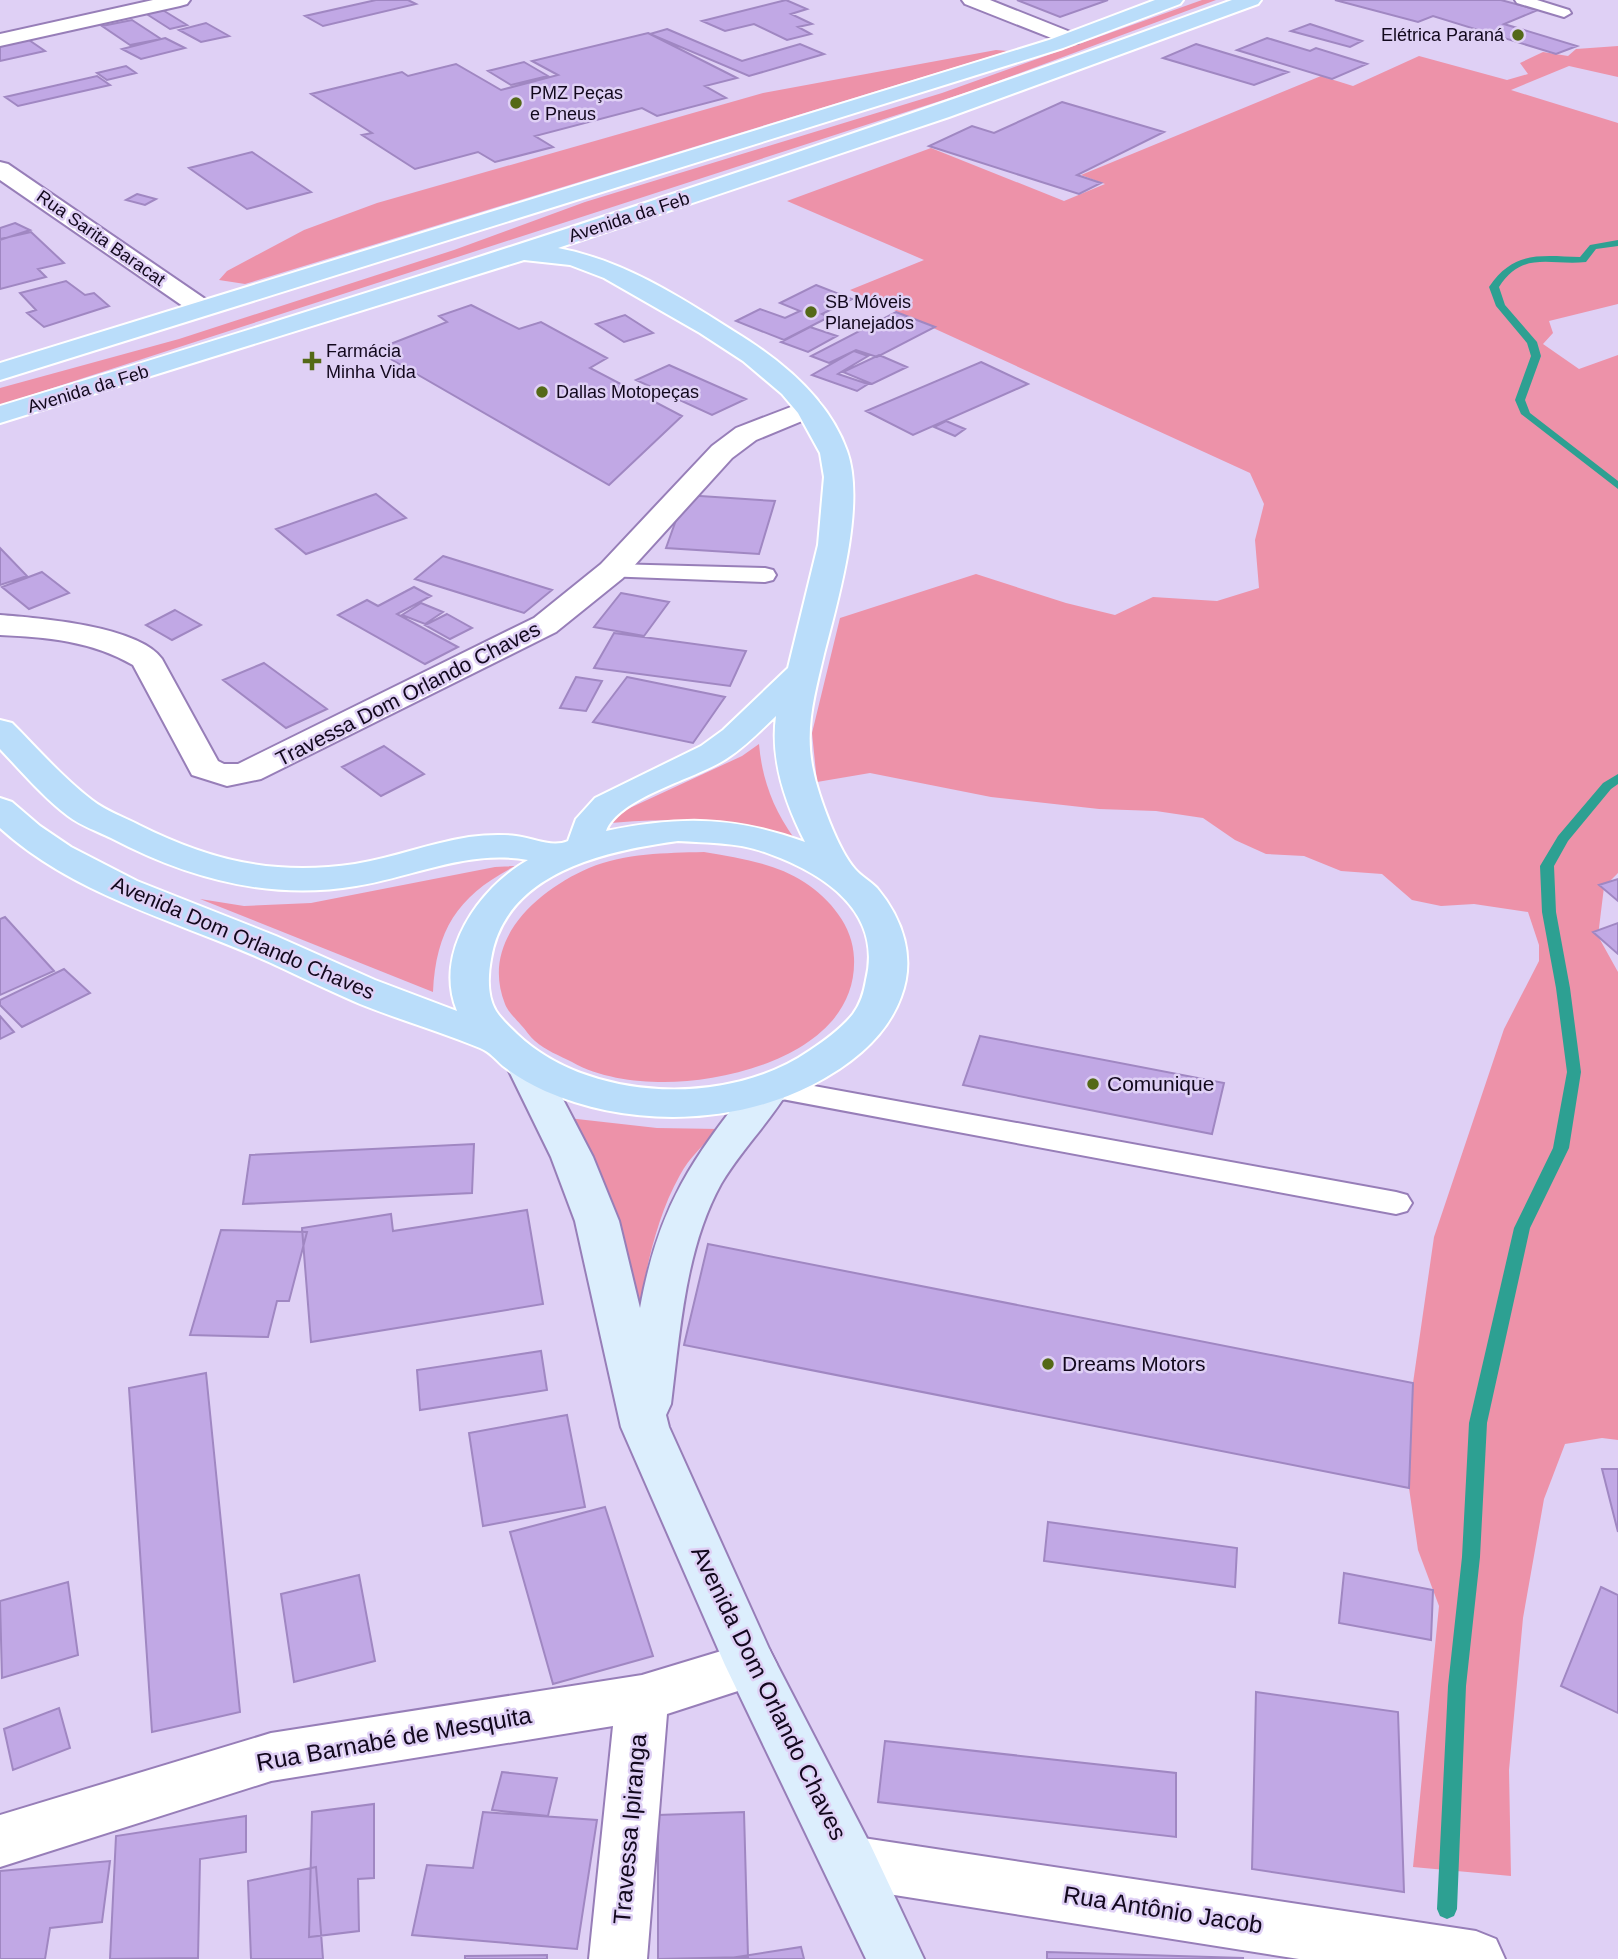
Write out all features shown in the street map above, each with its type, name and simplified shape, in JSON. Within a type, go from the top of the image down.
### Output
[{"type":"main road","name":"Avenida da Feb","points":[[0,372],[1070,39],[1174,0]]},
{"type":"main road","name":"Avenida da Feb","points":[[0,415],[624,220],[1029,83],[1251,0]]},
{"type":"main road","points":[[616,272],[603,252],[602,241],[607,231],[624,220]]},
{"type":"main road","name":"Avenida Dom Orlando Chaves","points":[[511,255],[572,257],[616,272],[747,351],[788,383],[809,408],[835,456],[838,507],[834,544],[802,673],[792,719],[790,745],[793,772],[839,874]]},
{"type":"main road","points":[[0,364],[64,351]]},
{"type":"main road","points":[[572,851],[601,810],[615,800],[713,753],[735,737],[802,673]]},
{"type":"main road","name":"Avenida Dom Orlando Chaves","points":[[0,730],[81,808],[154,848],[224,873],[286,881],[319,880],[356,875],[470,849],[504,846],[572,851]]},
{"type":"main road","name":"Avenida Dom Orlando Chaves","points":[[0,809],[63,857],[127,890],[264,945],[513,1053],[563,1084],[629,1101],[701,1102],[770,1087],[825,1061],[866,1026],[887,986],[889,944],[872,906],[839,874],[793,849],[738,834],[678,830],[618,838],[572,851],[513,886],[481,925],[467,969],[477,1014],[513,1053],[572,1157],[597,1221],[645,1427],[751,1665],[850,1862],[895,1959]]},
{"type":"main road","name":"Avenida Dom Orlando Chaves","points":[[645,1427],[658,1332],[685,1218],[697,1191],[770,1087]]},
{"type":"street","points":[[105,0],[122,12]]},
{"type":"street","points":[[0,40],[180,0]]},
{"type":"street","points":[[972,0],[1070,39]]},
{"type":"street","name":"Rua Sarita Baracat","points":[[0,169],[202,308]]},
{"type":"street","name":"Travessa Dom Orlando Chaves","points":[[0,625],[34,626],[114,643],[133,650],[146,659],[204,768],[217,776],[235,776],[265,766],[545,625],[612,571],[722,452],[746,435],[809,408]]},
{"type":"street","name":"Rua Barnabé de Mesquita","points":[[0,1840],[271,1757],[642,1699],[751,1665]]},
{"type":"street","name":"Travessa Ipiranga","points":[[618,1959],[642,1699]]},
{"type":"street","name":"Rua Antônio Jacob","points":[[850,1862],[1476,1959]]},
{"type":"lane","points":[[1522,0],[1564,12]]},
{"type":"lane","points":[[612,571],[765,575]]},
{"type":"lane","points":[[770,1087],[1395,1203]]},
{"type":"shaded area","points":[[1202,0],[1216,0],[974,90],[0,405],[0,388],[179,339],[454,250],[585,202],[942,93]]},
{"type":"shaded area","points":[[1618,46],[1618,77],[1569,66],[1511,90],[1618,123],[1618,304],[1549,321],[1553,333],[1543,344],[1579,369],[1618,355],[1618,873],[1604,887],[1598,936],[1618,972],[1618,1440],[1602,1438],[1565,1444],[1544,1499],[1523,1618],[1509,1770],[1511,1876],[1413,1867],[1439,1606],[1418,1550],[1409,1488],[1413,1383],[1434,1237],[1504,1029],[1539,961],[1539,945],[1528,912],[1474,904],[1441,906],[1412,900],[1382,874],[1341,871],[1304,856],[1266,854],[1235,840],[1203,818],[1156,811],[1099,809],[991,797],[870,773],[817,782],[812,733],[840,618],[976,574],[1066,603],[1115,615],[1153,597],[1217,601],[1259,588],[1255,540],[1264,504],[1250,473],[850,290],[924,260],[787,201],[931,148],[1064,201],[1105,184],[1081,175],[1321,76],[1353,86],[1419,56],[1507,80],[1528,74],[1520,63],[1543,52],[1568,56],[1576,49]]},
{"type":"shaded area","points":[[996,50],[1008,51],[245,284],[219,280],[227,271],[304,230],[377,203],[763,93]]},
{"type":"shaded area","points":[[759,744],[770,793],[794,838],[747,827],[698,821],[601,824],[742,756]]},
{"type":"shaded area","points":[[704,852],[781,870],[804,882],[831,905],[845,924],[853,946],[854,958],[850,989],[836,1016],[815,1037],[788,1054],[757,1067],[693,1080],[652,1082],[604,1075],[558,1055],[533,1039],[506,1007],[499,981],[500,959],[507,939],[518,921],[550,890],[589,868],[617,859]]},
{"type":"shaded area","points":[[515,866],[479,889],[454,916],[439,949],[433,992],[200,899],[244,906],[311,903],[495,867]]},
{"type":"shaded area","points":[[559,1117],[657,1128],[719,1129],[688,1163],[663,1212],[651,1252],[634,1332]]},
{"type":"building","points":[[376,0],[408,0],[416,4],[323,26],[305,16]]},
{"type":"building","points":[[786,0],[807,9],[791,14],[812,24],[798,27],[811,34],[787,40],[754,24],[725,31],[702,21]]},
{"type":"building","points":[[1017,0],[1108,0],[1060,17]]},
{"type":"building","name":"Elétrica Paraná","points":[[1335,0],[1501,0],[1538,10],[1504,24],[1577,46],[1556,54],[1433,16],[1418,22]]},
{"type":"building","points":[[161,9],[187,25],[170,29],[145,13]]},
{"type":"building","points":[[132,20],[161,39],[130,45],[102,26]]},
{"type":"building","points":[[206,23],[229,36],[201,42],[179,30]]},
{"type":"building","points":[[1310,24],[1362,41],[1350,47],[1291,31]]},
{"type":"building","points":[[667,29],[742,61],[800,44],[824,54],[749,76],[650,34]]},
{"type":"building","name":"PMZ Peças e Pneus","points":[[648,33],[737,78],[705,86],[726,98],[657,116],[642,108],[535,136],[553,147],[495,162],[478,152],[415,169],[362,135],[372,133],[311,94],[402,72],[408,76],[456,64],[501,90],[558,75],[532,61]]},
{"type":"building","points":[[26,38],[45,51],[0,61],[0,44]]},
{"type":"building","points":[[165,38],[185,48],[141,59],[122,49]]},
{"type":"building","points":[[1267,38],[1310,51],[1316,48],[1367,64],[1332,79],[1237,50]]},
{"type":"building","points":[[1196,44],[1288,72],[1254,85],[1163,58]]},
{"type":"building","points":[[524,62],[548,76],[511,85],[488,71]]},
{"type":"building","points":[[126,66],[136,73],[107,80],[97,73]]},
{"type":"building","points":[[97,76],[110,85],[18,106],[5,97]]},
{"type":"building","points":[[1062,102],[1164,132],[1077,175],[1101,183],[1079,194],[929,146],[972,126],[994,133]]},
{"type":"building","points":[[252,152],[311,192],[247,209],[189,168]]},
{"type":"building","points":[[137,194],[156,199],[145,205],[126,200]]},
{"type":"building","points":[[15,223],[30,230],[0,240],[0,228]]},
{"type":"building","points":[[31,232],[64,263],[38,269],[46,277],[0,289],[0,239]]},
{"type":"building","points":[[66,281],[85,295],[94,293],[109,306],[44,327],[27,313],[36,310],[20,293]]},
{"type":"building","name":"SB Móveis Planejados","points":[[816,285],[852,299],[822,314],[829,317],[784,340],[736,321],[760,309],[785,318],[800,311],[780,303]]},
{"type":"building","name":"Dallas Motopeças","points":[[471,305],[519,329],[541,322],[607,358],[590,368],[682,416],[609,485],[375,350],[447,322],[439,316]]},
{"type":"building","points":[[896,312],[935,327],[877,357],[856,350],[829,363],[811,356]]},
{"type":"building","points":[[625,315],[653,333],[624,342],[596,324]]},
{"type":"building","points":[[810,327],[837,336],[808,352],[781,342]]},
{"type":"building","points":[[854,351],[868,356],[838,374],[868,384],[857,391],[812,375]]},
{"type":"building","points":[[879,355],[907,367],[872,384],[843,372]]},
{"type":"building","points":[[981,362],[1028,384],[913,435],[866,411]]},
{"type":"building","points":[[669,365],[746,399],[712,415],[636,380]]},
{"type":"building","points":[[946,421],[965,429],[955,436],[934,427]]},
{"type":"building","points":[[376,494],[406,518],[306,554],[276,529]]},
{"type":"building","points":[[685,495],[775,501],[759,554],[666,548]]},
{"type":"building","points":[[0,548],[27,576],[0,585]]},
{"type":"building","points":[[443,556],[552,590],[524,613],[415,579]]},
{"type":"building","points":[[42,572],[69,593],[29,609],[2,587]]},
{"type":"building","points":[[414,587],[431,596],[397,614],[458,647],[425,664],[338,615],[367,600],[378,606]]},
{"type":"building","points":[[621,593],[669,602],[644,636],[594,627]]},
{"type":"building","points":[[421,603],[443,612],[425,624],[402,615]]},
{"type":"building","points":[[175,610],[201,625],[172,640],[146,625]]},
{"type":"building","points":[[447,614],[472,628],[450,639],[425,625]]},
{"type":"building","points":[[614,633],[746,651],[730,686],[594,668]]},
{"type":"building","points":[[264,663],[327,709],[286,728],[223,680]]},
{"type":"building","points":[[576,677],[602,681],[586,711],[560,708]]},
{"type":"building","points":[[627,677],[725,697],[693,743],[593,722]]},
{"type":"building","points":[[384,746],[424,774],[381,796],[342,767]]},
{"type":"building","points":[[1618,879],[1618,901],[1599,885]]},
{"type":"building","points":[[5,917],[54,971],[0,995],[0,919]]},
{"type":"building","points":[[1618,923],[1618,954],[1593,932]]},
{"type":"building","points":[[64,969],[90,993],[22,1027],[0,1005],[0,1000]]},
{"type":"building","points":[[0,1016],[14,1032],[0,1039]]},
{"type":"building","name":"Comunique","points":[[980,1036],[1224,1083],[1212,1134],[963,1085]]},
{"type":"building","points":[[474,1144],[472,1193],[243,1204],[250,1155]]},
{"type":"building","points":[[527,1210],[543,1304],[311,1342],[302,1228],[391,1214],[393,1231]]},
{"type":"building","points":[[221,1230],[307,1232],[289,1301],[277,1301],[268,1337],[190,1335]]},
{"type":"building","name":"Dreams Motors","points":[[708,1244],[1413,1383],[1409,1488],[684,1345]]},
{"type":"building","points":[[541,1351],[547,1390],[420,1410],[417,1370]]},
{"type":"building","points":[[206,1373],[240,1712],[152,1732],[129,1388]]},
{"type":"building","points":[[567,1415],[585,1507],[483,1526],[469,1433]]},
{"type":"building","points":[[1602,1469],[1618,1469],[1618,1532]]},
{"type":"building","points":[[605,1507],[653,1656],[553,1684],[510,1532]]},
{"type":"building","points":[[1048,1522],[1237,1548],[1235,1587],[1044,1561]]},
{"type":"building","points":[[1344,1573],[1433,1590],[1431,1640],[1339,1623]]},
{"type":"building","points":[[359,1575],[375,1661],[294,1682],[281,1594]]},
{"type":"building","points":[[68,1582],[78,1655],[2,1678],[0,1601]]},
{"type":"building","points":[[1601,1587],[1618,1595],[1618,1713],[1561,1686]]},
{"type":"building","points":[[1256,1692],[1398,1712],[1404,1892],[1252,1869]]},
{"type":"building","points":[[59,1708],[70,1748],[13,1770],[4,1729]]},
{"type":"building","points":[[885,1741],[1176,1773],[1176,1837],[878,1802]]},
{"type":"building","points":[[502,1772],[557,1778],[548,1816],[492,1810]]},
{"type":"building","points":[[374,1804],[374,1878],[358,1879],[359,1931],[309,1937],[312,1812]]},
{"type":"building","points":[[483,1812],[597,1820],[577,1949],[412,1935],[427,1865],[473,1868]]},
{"type":"building","points":[[744,1812],[748,1957],[658,1959],[658,1815]]},
{"type":"building","points":[[246,1816],[246,1852],[200,1859],[198,1958],[110,1959],[116,1836]]},
{"type":"building","points":[[110,1861],[102,1922],[50,1928],[45,1959],[0,1959],[0,1871]]},
{"type":"building","points":[[316,1867],[323,1959],[251,1959],[248,1881]]},
{"type":"building","points":[[801,1947],[804,1959],[724,1959]]},
{"type":"building","points":[[1047,1952],[1243,1958],[1243,1959],[1047,1959]]},
{"type":"building","points":[[547,1955],[547,1959],[465,1959],[465,1956]]},
{"type":"waterway","points":[[1618,243],[1593,247],[1583,260],[1533,259],[1522,262],[1502,275],[1494,287],[1501,306],[1532,342],[1536,356],[1520,400],[1526,414],[1618,486]]},
{"type":"waterway","points":[[1447,1909],[1457,1686],[1471,1557],[1478,1423],[1522,1228],[1561,1148],[1574,1072],[1549,912],[1547,866],[1563,839],[1607,786],[1618,778]]},
{"type":"place","name":"Elétrica Paraná","points":[[1518,35]]},
{"type":"place","name":"PMZ Peças e Pneus","points":[[516,103]]},
{"type":"place","name":"SB Móveis Planejados","points":[[811,312]]},
{"type":"place","name":"Farmácia Minha Vida","points":[[312,361]]},
{"type":"place","name":"Dallas Motopeças","points":[[542,392]]},
{"type":"place","name":"Comunique","points":[[1093,1084]]},
{"type":"place","name":"Dreams Motors","points":[[1048,1364]]}]
